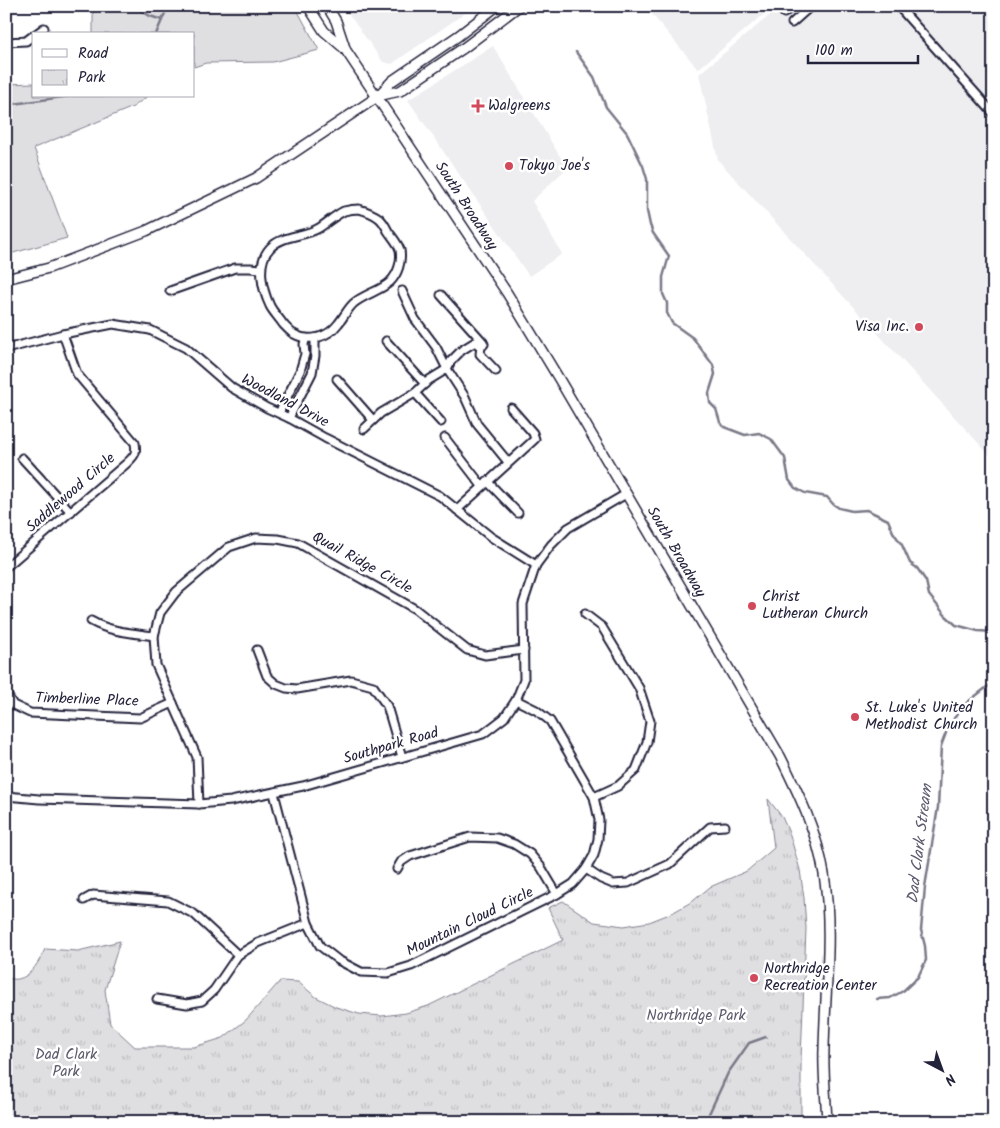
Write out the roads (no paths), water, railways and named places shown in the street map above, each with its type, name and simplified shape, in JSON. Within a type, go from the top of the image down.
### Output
[{"type":"main road","name":"South Broadway","points":[[308,6],[324,31],[345,49],[507,293],[780,756],[798,791],[812,826],[821,858],[827,909],[828,944],[824,1051],[828,1121]]},
{"type":"main road","name":"South Broadway","points":[[326,6],[336,21],[345,49]]},
{"type":"main road","points":[[6,279],[49,268],[146,231],[256,178],[377,96],[392,81],[458,36],[497,6]]},
{"type":"main road","points":[[377,96],[400,91],[465,47],[519,6]]},
{"type":"street","points":[[784,13],[792,6]]},
{"type":"street","points":[[792,23],[811,6]]},
{"type":"street","points":[[898,6],[994,114]]},
{"type":"street","points":[[38,32],[44,28]]},
{"type":"street","points":[[6,42],[26,41],[32,36]]},
{"type":"street","points":[[359,209],[369,212],[380,219],[400,250],[400,266],[397,273],[392,281],[385,286],[352,304],[337,325],[329,332],[315,338],[306,338],[294,334],[270,307],[262,281],[261,269],[265,255],[278,242],[318,228],[345,211],[359,209]]},
{"type":"street","points":[[170,291],[235,268],[261,269]]},
{"type":"street","points":[[402,290],[415,319],[436,347],[447,369],[465,397],[477,424],[508,462]]},
{"type":"street","points":[[440,295],[481,347],[496,371]]},
{"type":"street","name":"Woodland Drive","points":[[6,348],[113,324],[150,330],[186,348],[232,388],[325,438],[440,496],[491,537],[536,565]]},
{"type":"street","name":"Saddlewood Circle","points":[[6,567],[127,463],[134,456],[136,450],[135,443],[77,374],[63,334]]},
{"type":"street","points":[[279,413],[300,371],[305,354],[304,344],[306,338]]},
{"type":"street","points":[[289,418],[312,373],[315,356],[315,338]]},
{"type":"street","points":[[386,341],[425,384]]},
{"type":"street","points":[[364,429],[381,413],[415,393],[447,369],[451,361],[462,350],[476,342],[481,347]]},
{"type":"street","points":[[337,379],[374,420]]},
{"type":"street","points":[[415,393],[441,422]]},
{"type":"street","points":[[457,510],[535,439],[511,408]]},
{"type":"street","points":[[445,438],[484,484],[518,513]]},
{"type":"street","points":[[22,458],[71,512]]},
{"type":"street","name":"Southpark Road","points":[[6,796],[199,804],[231,802],[303,786],[483,734],[504,718],[516,700],[524,680],[523,604],[536,565],[551,545],[568,528],[626,494]]},
{"type":"street","name":"Quail Ridge Circle","points":[[199,804],[197,757],[156,665],[154,636],[160,613],[176,592],[229,546],[256,538],[278,539],[298,543],[415,609],[467,650],[485,655],[524,650]]},
{"type":"street","points":[[585,614],[602,627],[621,658],[639,688],[650,721],[647,742],[636,770],[618,786],[594,797]]},
{"type":"street","points":[[90,621],[109,629],[154,636]]},
{"type":"street","points":[[257,650],[267,676],[276,684],[286,688],[297,689],[352,680],[372,686],[387,706],[402,757]]},
{"type":"street","name":"Timberline Place","points":[[6,693],[13,705],[30,713],[140,718],[172,703]]},
{"type":"street","name":"Mountain Cloud Circle","points":[[274,793],[308,923],[320,946],[338,960],[361,972],[388,973],[412,966],[557,894],[573,884],[586,869],[594,855],[598,839],[599,820],[594,797],[550,721],[536,710],[516,700]]},
{"type":"street","points":[[586,869],[613,884],[628,883],[670,864],[710,827],[726,826]]},
{"type":"street","points":[[398,869],[401,862],[410,856],[470,837],[497,838],[514,844],[530,854],[541,867],[557,894]]},
{"type":"street","points":[[84,900],[93,895],[168,901],[194,914],[238,955]]},
{"type":"street","points":[[158,999],[187,1004],[202,1001],[214,990],[238,955],[258,943],[308,923]]},
{"type":"street","points":[[990,1122],[994,1119]]},
{"type":"waterway","points":[[133,6],[150,16],[162,20]]},
{"type":"waterway","points":[[157,32],[168,6]]},
{"type":"waterway","points":[[576,52],[594,77],[606,107],[627,133],[643,166],[647,179],[647,211],[650,225],[653,233],[669,256],[663,277],[663,294],[667,303],[667,313],[672,323],[693,338],[713,365],[715,374],[709,393],[710,403],[716,409],[720,422],[724,427],[745,435],[759,433],[771,439],[785,458],[789,480],[795,488],[805,493],[827,497],[839,508],[852,511],[867,510],[888,520],[910,563],[917,568],[926,581],[929,595],[945,615],[956,625],[978,631],[994,632]]},
{"type":"waterway","points":[[6,105],[56,98]]},
{"type":"waterway","name":"Dad Clark Stream","points":[[877,999],[890,998],[903,991],[918,977],[926,960],[921,930],[925,887],[938,807],[941,746],[949,725],[964,705],[987,687],[994,684]]},
{"type":"waterway","name":"Dad Clark Stream","points":[[704,1122],[728,1073],[749,1043],[766,1037]]},
{"type":"place","name":"Walgreens","points":[[478,106]]},
{"type":"place","name":"Tokyo Joe's","points":[[509,166]]},
{"type":"place","name":"Visa Inc.","points":[[919,327]]},
{"type":"place","name":"Christ Lutheran Church","points":[[752,606]]},
{"type":"place","name":"St. Luke's United Methodist Church","points":[[855,717]]},
{"type":"place","name":"Northridge Recreation Center","points":[[754,978]]},
{"type":"park label","name":"Northridge Park","points":[[696,1016]]},
{"type":"park label","name":"Dad Clark Park","points":[[66,1064]]}]
